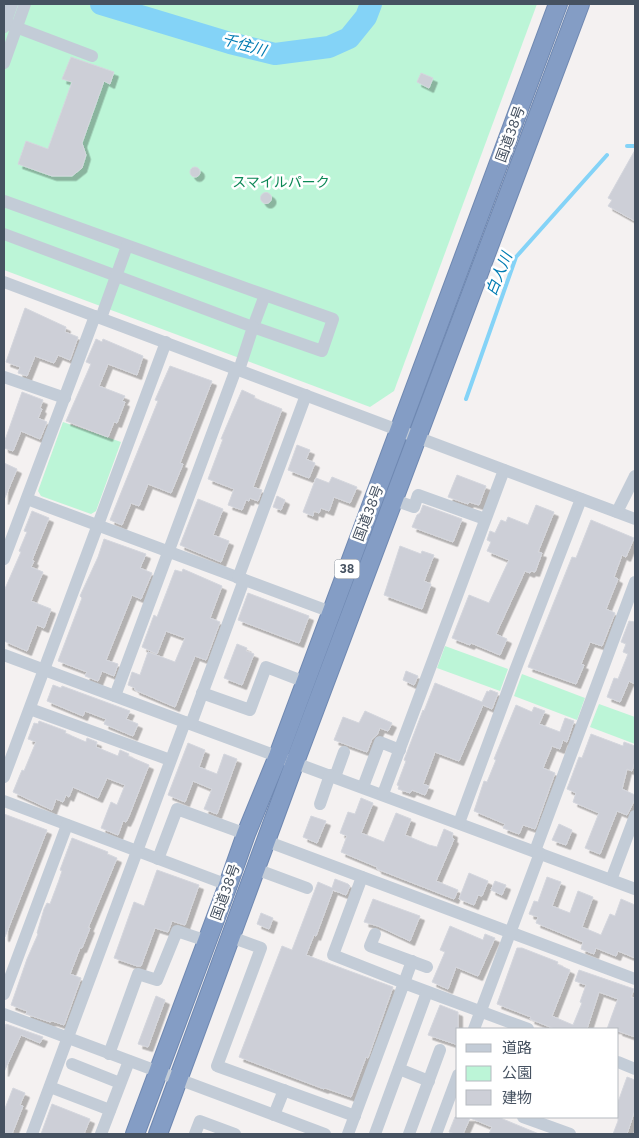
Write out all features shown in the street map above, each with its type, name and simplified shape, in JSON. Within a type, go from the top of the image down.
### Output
[{"type":"highway","name":"国道38号","points":[[134,1134],[246,834],[278,756],[558,4]]},
{"type":"highway","name":"国道38号","points":[[158,1134],[295,762],[580,4]]},
{"type":"street","points":[[4,63],[12,4]]},
{"type":"street","points":[[9,26],[26,4]]},
{"type":"street","points":[[9,26],[92,56]]},
{"type":"street","points":[[4,201],[333,319],[322,351],[4,234]]},
{"type":"street","points":[[4,560],[65,398],[127,246]]},
{"type":"street","points":[[4,282],[635,519]]},
{"type":"street","points":[[115,696],[265,295]]},
{"type":"street","points":[[4,777],[166,342]]},
{"type":"street","points":[[4,377],[65,398]]},
{"type":"street","points":[[32,1134],[170,760],[202,693],[306,395]]},
{"type":"street","points":[[383,794],[504,470]]},
{"type":"street","points":[[617,512],[635,476]]},
{"type":"street","points":[[394,500],[414,507],[418,494],[485,519]]},
{"type":"street","points":[[27,499],[331,612]]},
{"type":"street","points":[[459,823],[581,499]]},
{"type":"street","points":[[474,1028],[635,582]]},
{"type":"street","points":[[4,654],[635,888]]},
{"type":"street","points":[[202,693],[250,710],[266,667],[305,682]]},
{"type":"street","points":[[30,709],[170,760]]},
{"type":"street","points":[[363,787],[380,742],[400,750]]},
{"type":"street","points":[[320,804],[344,752]]},
{"type":"street","points":[[156,800],[246,834]]},
{"type":"street","points":[[4,801],[228,885]]},
{"type":"street","points":[[158,859],[177,809]]},
{"type":"street","points":[[611,880],[635,816]]},
{"type":"street","points":[[4,994],[66,825]]},
{"type":"street","points":[[266,842],[635,980]]},
{"type":"street","points":[[256,869],[306,888]]},
{"type":"street","points":[[362,878],[332,955],[525,1028]]},
{"type":"street","points":[[109,1054],[138,974],[157,980],[177,931],[207,941]]},
{"type":"street","points":[[375,934],[370,946],[427,967]]},
{"type":"street","points":[[231,937],[261,948],[218,1066],[355,1116]]},
{"type":"street","points":[[348,1134],[412,962]]},
{"type":"street","points":[[375,1134],[427,992]]},
{"type":"street","points":[[4,1014],[274,1115],[299,1130],[325,1134]]},
{"type":"street","points":[[409,1134],[440,1050]]},
{"type":"street","points":[[101,1134],[128,1061]]},
{"type":"street","points":[[619,1062],[635,1069]]},
{"type":"street","points":[[72,1064],[120,1083]]},
{"type":"street","points":[[399,1069],[429,1081]]},
{"type":"street","points":[[50,1087],[110,1110]]},
{"type":"street","points":[[274,1115],[284,1090]]},
{"type":"street","points":[[436,1134],[455,1091]]},
{"type":"street","points":[[527,1118],[570,1134]]},
{"type":"street","points":[[195,1134],[200,1121],[235,1134]]},
{"type":"green space","name":"スマイルパーク","points":[[4,4],[537,4],[394,391],[370,407],[4,270]]},
{"type":"green space","points":[[63,422],[121,442],[96,511],[91,514],[41,496],[38,491]]},
{"type":"green space","points":[[445,646],[508,669],[500,691],[437,668]]},
{"type":"green space","points":[[522,674],[585,698],[577,720],[514,696]]},
{"type":"green space","points":[[599,704],[635,717],[635,744],[590,727]]},
{"type":"building","points":[[71,57],[114,72],[110,84],[104,81],[82,143],[86,155],[82,168],[72,176],[52,176],[18,164],[26,141],[48,149],[72,82],[62,79]]},
{"type":"building","points":[[421,73],[433,78],[429,88],[417,82]]},
{"type":"building","points":[[635,150],[635,221],[608,206],[612,200],[608,198]]},
{"type":"building","points":[[193,167],[197,167],[200,172],[199,176],[193,177],[190,174],[190,170]]},
{"type":"building","points":[[264,193],[268,193],[271,198],[270,202],[264,203],[261,200],[261,196]]},
{"type":"building","points":[[25,308],[66,327],[65,332],[78,337],[70,360],[58,355],[54,363],[35,356],[27,376],[18,373],[20,367],[6,362]]},
{"type":"building","points":[[96,339],[102,342],[103,339],[143,356],[137,375],[108,364],[99,386],[125,396],[122,401],[125,402],[117,423],[114,422],[108,437],[66,421],[91,364],[86,362]]},
{"type":"building","points":[[170,366],[212,381],[180,463],[183,464],[171,493],[148,484],[139,506],[131,503],[122,525],[110,520],[158,401],[155,400]]},
{"type":"building","points":[[242,390],[255,396],[254,398],[282,409],[253,487],[262,490],[258,501],[250,498],[249,501],[246,500],[242,510],[228,505],[234,489],[208,479],[223,439],[221,439]]},
{"type":"building","points":[[22,392],[43,400],[38,418],[47,422],[40,439],[21,431],[13,451],[4,448],[4,443]]},
{"type":"building","points":[[297,445],[310,450],[306,459],[315,463],[309,478],[288,470]]},
{"type":"building","points":[[4,463],[17,469],[4,500]]},
{"type":"building","points":[[457,475],[486,486],[479,505],[469,502],[468,504],[448,497]]},
{"type":"building","points":[[332,477],[357,487],[350,503],[334,497],[329,511],[321,508],[319,513],[314,511],[313,516],[303,512],[316,478],[329,483]]},
{"type":"building","points":[[277,496],[285,500],[281,510],[273,507]]},
{"type":"building","points":[[198,499],[223,509],[213,535],[229,541],[221,562],[180,545]]},
{"type":"building","points":[[423,505],[462,519],[453,542],[412,527]]},
{"type":"building","points":[[536,505],[554,512],[538,552],[542,553],[535,572],[525,571],[496,634],[507,639],[500,655],[471,643],[470,645],[452,638],[469,595],[489,603],[509,560],[487,551],[491,542],[487,540],[490,531],[495,533],[501,520],[506,522],[508,517],[528,525]]},
{"type":"building","points":[[32,511],[49,518],[32,560],[34,561],[31,567],[43,572],[31,601],[51,609],[44,628],[37,625],[27,651],[4,641],[4,591],[21,552],[19,551],[27,532],[24,531]]},
{"type":"building","points":[[591,520],[634,538],[626,557],[622,555],[614,577],[618,579],[606,609],[615,613],[602,646],[590,642],[581,664],[584,665],[576,684],[528,667],[572,557],[576,558]]},
{"type":"building","points":[[104,539],[146,554],[140,568],[152,573],[141,599],[132,595],[106,660],[118,664],[114,676],[102,671],[98,681],[85,676],[87,672],[58,661],[82,598],[80,596]]},
{"type":"building","points":[[400,546],[421,554],[422,551],[434,555],[424,581],[431,584],[422,609],[384,595]]},
{"type":"building","points":[[183,569],[222,586],[210,618],[220,622],[206,660],[195,656],[175,707],[135,690],[135,688],[128,685],[132,672],[140,675],[148,652],[175,662],[185,638],[166,631],[157,654],[142,647],[154,615],[157,617],[175,570],[182,572]]},
{"type":"building","points":[[248,593],[309,616],[299,643],[238,620]]},
{"type":"building","points":[[629,621],[635,622],[635,684],[629,681],[620,702],[607,697],[614,678],[618,679],[628,654],[623,652],[626,644],[621,642]]},
{"type":"building","points":[[237,644],[247,648],[246,651],[254,654],[242,685],[224,678]]},
{"type":"building","points":[[406,671],[418,676],[414,685],[403,680]]},
{"type":"building","points":[[435,683],[482,702],[487,691],[489,692],[490,690],[498,693],[492,709],[483,705],[459,761],[435,752],[423,784],[429,786],[425,795],[412,790],[410,793],[398,789],[399,786],[397,785],[406,761],[404,760]]},
{"type":"building","points":[[53,685],[61,688],[62,686],[130,711],[126,719],[138,724],[133,736],[104,724],[106,719],[85,711],[83,716],[47,701]]},
{"type":"building","points":[[516,705],[532,712],[534,707],[545,711],[539,724],[560,732],[565,718],[574,721],[567,742],[563,740],[560,749],[552,746],[543,768],[555,773],[535,829],[523,825],[519,834],[503,828],[505,824],[474,811],[484,781],[487,782],[496,760],[494,759]]},
{"type":"building","points":[[365,711],[392,723],[388,731],[380,728],[377,735],[372,739],[367,752],[334,740],[343,717],[359,723]]},
{"type":"building","points":[[39,721],[66,731],[65,733],[86,742],[87,738],[97,742],[96,747],[118,756],[120,750],[129,754],[128,756],[149,765],[129,816],[126,822],[123,821],[118,835],[101,828],[111,802],[117,805],[125,785],[107,778],[98,798],[73,787],[69,797],[66,795],[63,802],[56,799],[52,810],[13,792],[36,742],[28,739],[34,723],[38,724]]},
{"type":"building","points":[[591,734],[623,746],[624,742],[635,746],[635,761],[632,771],[627,769],[622,789],[635,795],[635,799],[627,815],[617,811],[600,854],[585,848],[599,813],[573,802],[576,793],[567,789],[579,757],[582,758]]},
{"type":"building","points":[[188,743],[205,750],[199,767],[217,774],[224,754],[237,759],[217,814],[204,809],[212,789],[193,781],[185,802],[168,795]]},
{"type":"building","points":[[361,798],[373,803],[361,833],[384,842],[396,813],[411,819],[405,835],[429,845],[437,847],[444,829],[453,833],[452,838],[454,839],[436,881],[458,890],[454,899],[377,869],[377,867],[341,852],[347,836],[340,833],[348,812],[355,814]]},
{"type":"building","points":[[4,814],[47,830],[5,937],[4,937]]},
{"type":"building","points":[[311,816],[326,821],[317,843],[303,837]]},
{"type":"building","points":[[559,824],[572,830],[566,845],[552,840]]},
{"type":"building","points":[[72,838],[108,852],[107,854],[117,858],[70,974],[81,978],[64,1025],[26,1014],[27,1011],[11,1005],[38,934],[44,909],[47,903],[50,904],[59,880],[62,871],[60,870]]},
{"type":"building","points":[[157,870],[199,885],[185,925],[172,921],[168,932],[155,928],[141,966],[137,966],[114,958],[134,902],[144,906]]},
{"type":"building","points":[[469,873],[488,881],[482,896],[478,895],[474,905],[459,899]]},
{"type":"building","points":[[547,877],[561,882],[552,906],[570,913],[578,891],[593,897],[582,927],[601,935],[610,914],[615,916],[621,899],[635,905],[635,958],[618,951],[616,956],[596,948],[594,954],[581,949],[583,942],[536,923],[538,917],[529,914],[534,901],[538,902]]},
{"type":"building","points":[[335,879],[350,886],[346,895],[333,890],[316,936],[314,935],[306,955],[393,987],[368,1058],[366,1057],[351,1097],[324,1089],[239,1057],[282,946],[292,950],[318,882],[332,888]]},
{"type":"building","points":[[495,881],[506,885],[502,895],[491,890]]},
{"type":"building","points":[[373,899],[420,916],[410,941],[378,926],[364,922]]},
{"type":"building","points":[[261,913],[273,918],[269,929],[257,924]]},
{"type":"building","points":[[450,926],[483,940],[485,934],[495,938],[478,976],[456,967],[448,989],[432,982],[445,952],[440,950]]},
{"type":"building","points":[[517,948],[522,948],[558,962],[557,964],[570,970],[552,1016],[573,1025],[582,1003],[580,1002],[586,985],[575,981],[579,970],[634,989],[631,997],[635,998],[635,1037],[619,1031],[619,1028],[607,1028],[618,999],[599,992],[587,1028],[552,1028],[530,1019],[531,1017],[497,1004]]},
{"type":"building","points":[[156,996],[165,1000],[148,1047],[138,1044]]},
{"type":"building","points":[[440,1005],[458,1012],[456,1044],[428,1035]]},
{"type":"building","points":[[6,1024],[43,1037],[40,1043],[21,1035],[4,1072],[4,1030]]},
{"type":"building","points":[[627,1077],[635,1080],[635,1110],[627,1134],[613,1134],[619,1118],[619,1099]]},
{"type":"building","points":[[13,1088],[25,1093],[20,1105],[23,1106],[12,1134],[4,1134],[4,1111]]},
{"type":"building","points":[[52,1104],[90,1119],[84,1134],[41,1134]]},
{"type":"building","points":[[455,1117],[470,1118],[463,1134],[449,1132]]},
{"type":"building","points":[[470,1118],[500,1118],[539,1134],[489,1134],[492,1127]]},
{"type":"waterway","name":"千住川","points":[[101,4],[230,43],[275,54],[329,47],[349,38],[366,17],[371,4]]},
{"type":"waterway","name":"白人川","points":[[627,146],[635,146]]},
{"type":"waterway","name":"白人川","points":[[466,399],[516,257],[607,155]]}]
